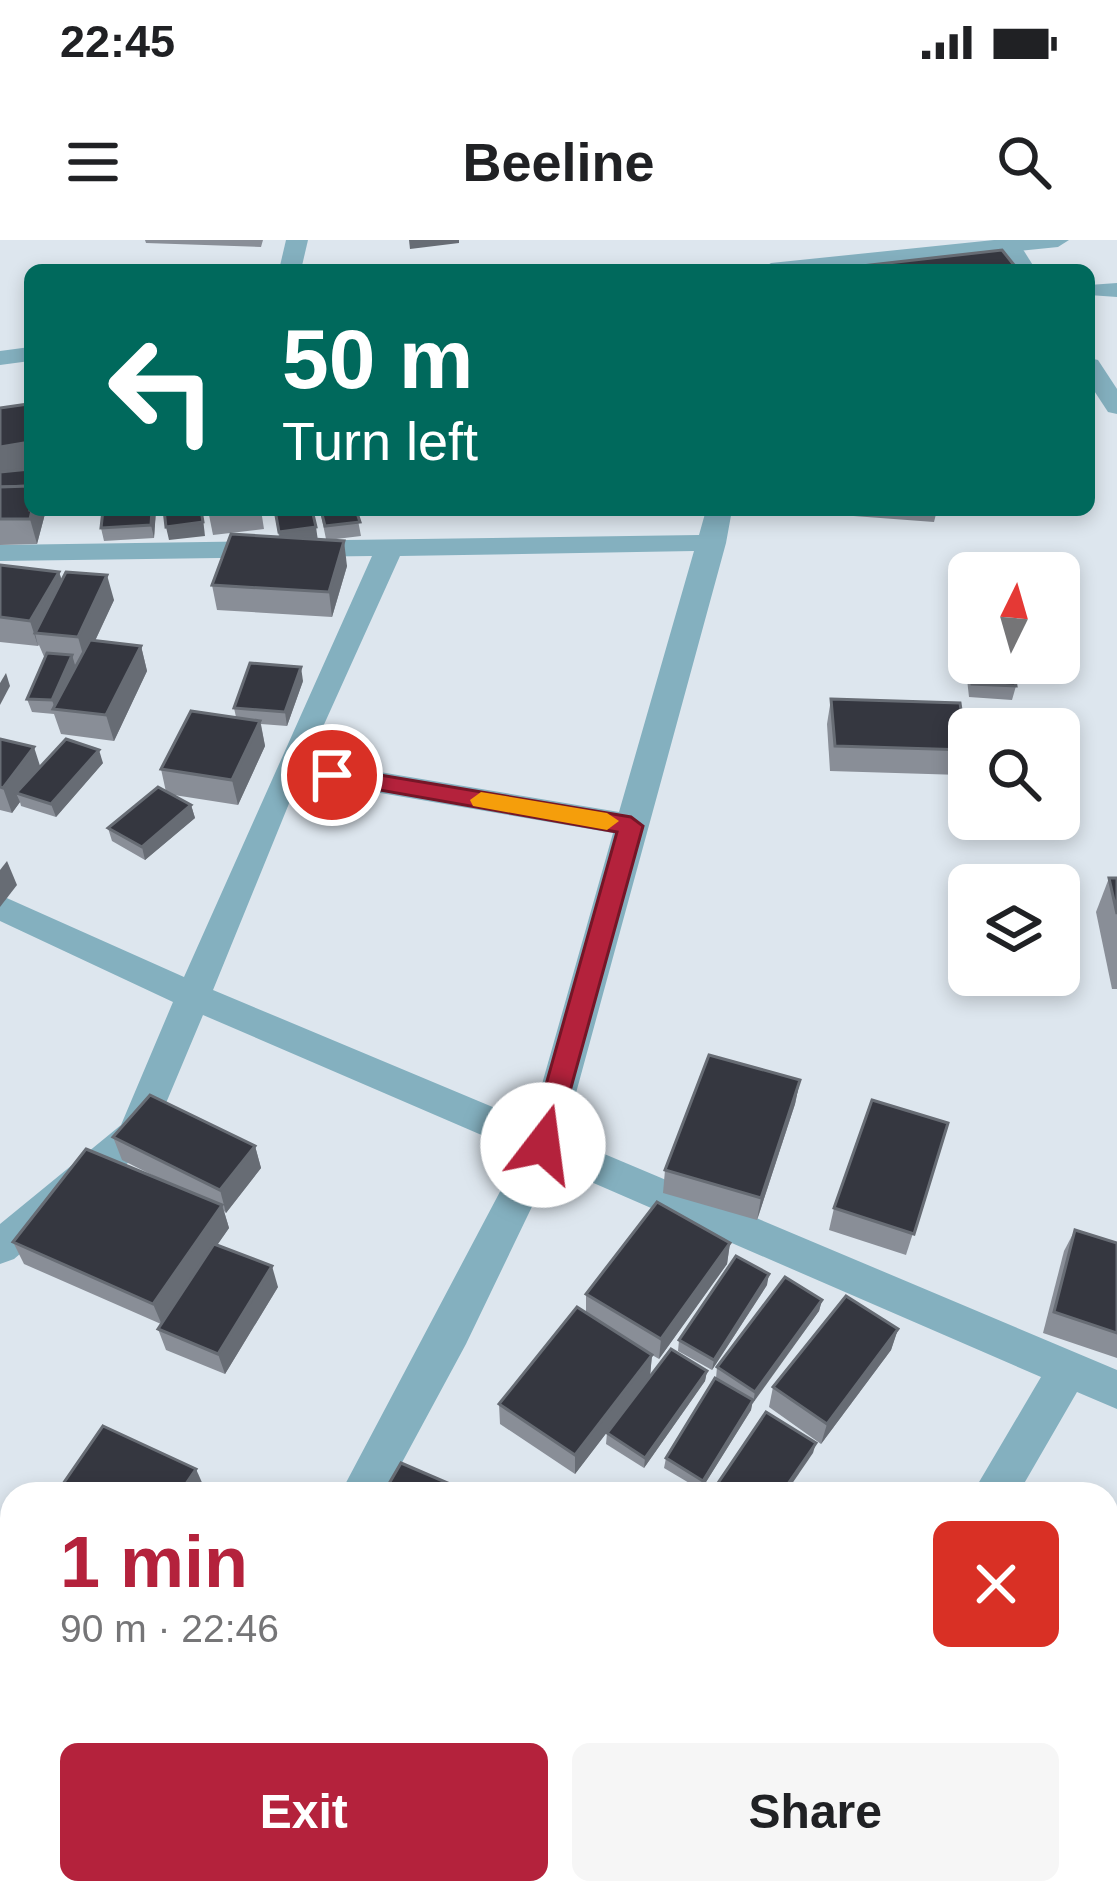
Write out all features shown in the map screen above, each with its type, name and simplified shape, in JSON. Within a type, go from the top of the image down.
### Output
[{"type":"street","points":[[828,264],[1058,240]]},
{"type":"street","points":[[1009,245],[1021,264]]},
{"type":"street","points":[[1095,374],[1117,407]]},
{"type":"street","points":[[369,1482],[452,1330],[543,1145],[717,516]]},
{"type":"street","points":[[0,553],[712,543]]},
{"type":"street","points":[[0,1246],[134,1135],[289,767],[391,544]]},
{"type":"street","points":[[289,767],[631,826]]},
{"type":"street","points":[[0,907],[193,996],[1117,1390]]},
{"type":"street","points":[[1001,1482],[1067,1371]]},
{"type":"building","points":[[1002,250],[1013,264],[879,264]]},
{"type":"building","points":[[24,405],[24,443],[0,447],[0,408]]},
{"type":"building","points":[[24,470],[24,486],[0,487],[0,472]]},
{"type":"building","points":[[24,486],[24,516],[30,519],[0,519],[0,487]]},
{"type":"building","points":[[102,516],[152,516],[151,525],[101,528]]},
{"type":"building","points":[[165,516],[202,516],[203,522],[166,527]]},
{"type":"building","points":[[276,516],[313,516],[316,527],[279,532]]},
{"type":"building","points":[[322,516],[358,516],[360,522],[325,526]]},
{"type":"building","points":[[231,534],[344,541],[329,592],[212,585]]},
{"type":"building","points":[[0,565],[59,572],[30,621],[0,617]]},
{"type":"building","points":[[66,572],[107,575],[78,637],[35,633]]},
{"type":"building","points":[[90,640],[141,646],[106,715],[53,709]]},
{"type":"building","points":[[47,653],[72,655],[52,700],[27,699]]},
{"type":"building","points":[[250,663],[301,667],[285,712],[234,708]]},
{"type":"building","points":[[831,699],[960,703],[961,708],[948,708],[948,749],[835,746]]},
{"type":"building","points":[[191,711],[260,721],[232,780],[161,769]]},
{"type":"building","points":[[0,739],[34,747],[3,788],[0,787]]},
{"type":"building","points":[[66,739],[99,750],[51,804],[16,793]]},
{"type":"building","points":[[158,787],[191,805],[142,847],[108,828]]},
{"type":"building","points":[[1109,878],[1117,878],[1117,914]]},
{"type":"building","points":[[709,1055],[800,1080],[761,1198],[665,1170]]},
{"type":"building","points":[[150,1095],[255,1146],[220,1190],[113,1137]]},
{"type":"building","points":[[872,1100],[948,1123],[914,1234],[834,1208]]},
{"type":"building","points":[[86,1149],[222,1205],[153,1304],[13,1242]]},
{"type":"building","points":[[657,1202],[730,1243],[661,1339],[586,1294]]},
{"type":"building","points":[[1075,1230],[1117,1243],[1117,1333],[1054,1312]]},
{"type":"building","points":[[214,1244],[272,1266],[218,1354],[158,1329]]},
{"type":"building","points":[[736,1256],[769,1274],[714,1360],[679,1340]]},
{"type":"building","points":[[785,1277],[822,1300],[755,1392],[717,1367]]},
{"type":"building","points":[[846,1296],[898,1329],[827,1424],[773,1387]]},
{"type":"building","points":[[577,1307],[652,1355],[575,1455],[499,1404]]},
{"type":"building","points":[[671,1349],[707,1371],[645,1458],[607,1433]]},
{"type":"building","points":[[715,1378],[753,1400],[703,1481],[666,1458]]},
{"type":"building","points":[[766,1412],[816,1443],[789,1482],[719,1482]]},
{"type":"building","points":[[103,1426],[196,1469],[187,1482],[64,1482]]},
{"type":"building","points":[[401,1463],[445,1482],[390,1482]]},
{"type":"slow traffic","points":[[481,800],[607,821]]},
{"type":"route","points":[[332,775],[631,826],[543,1145]]}]
